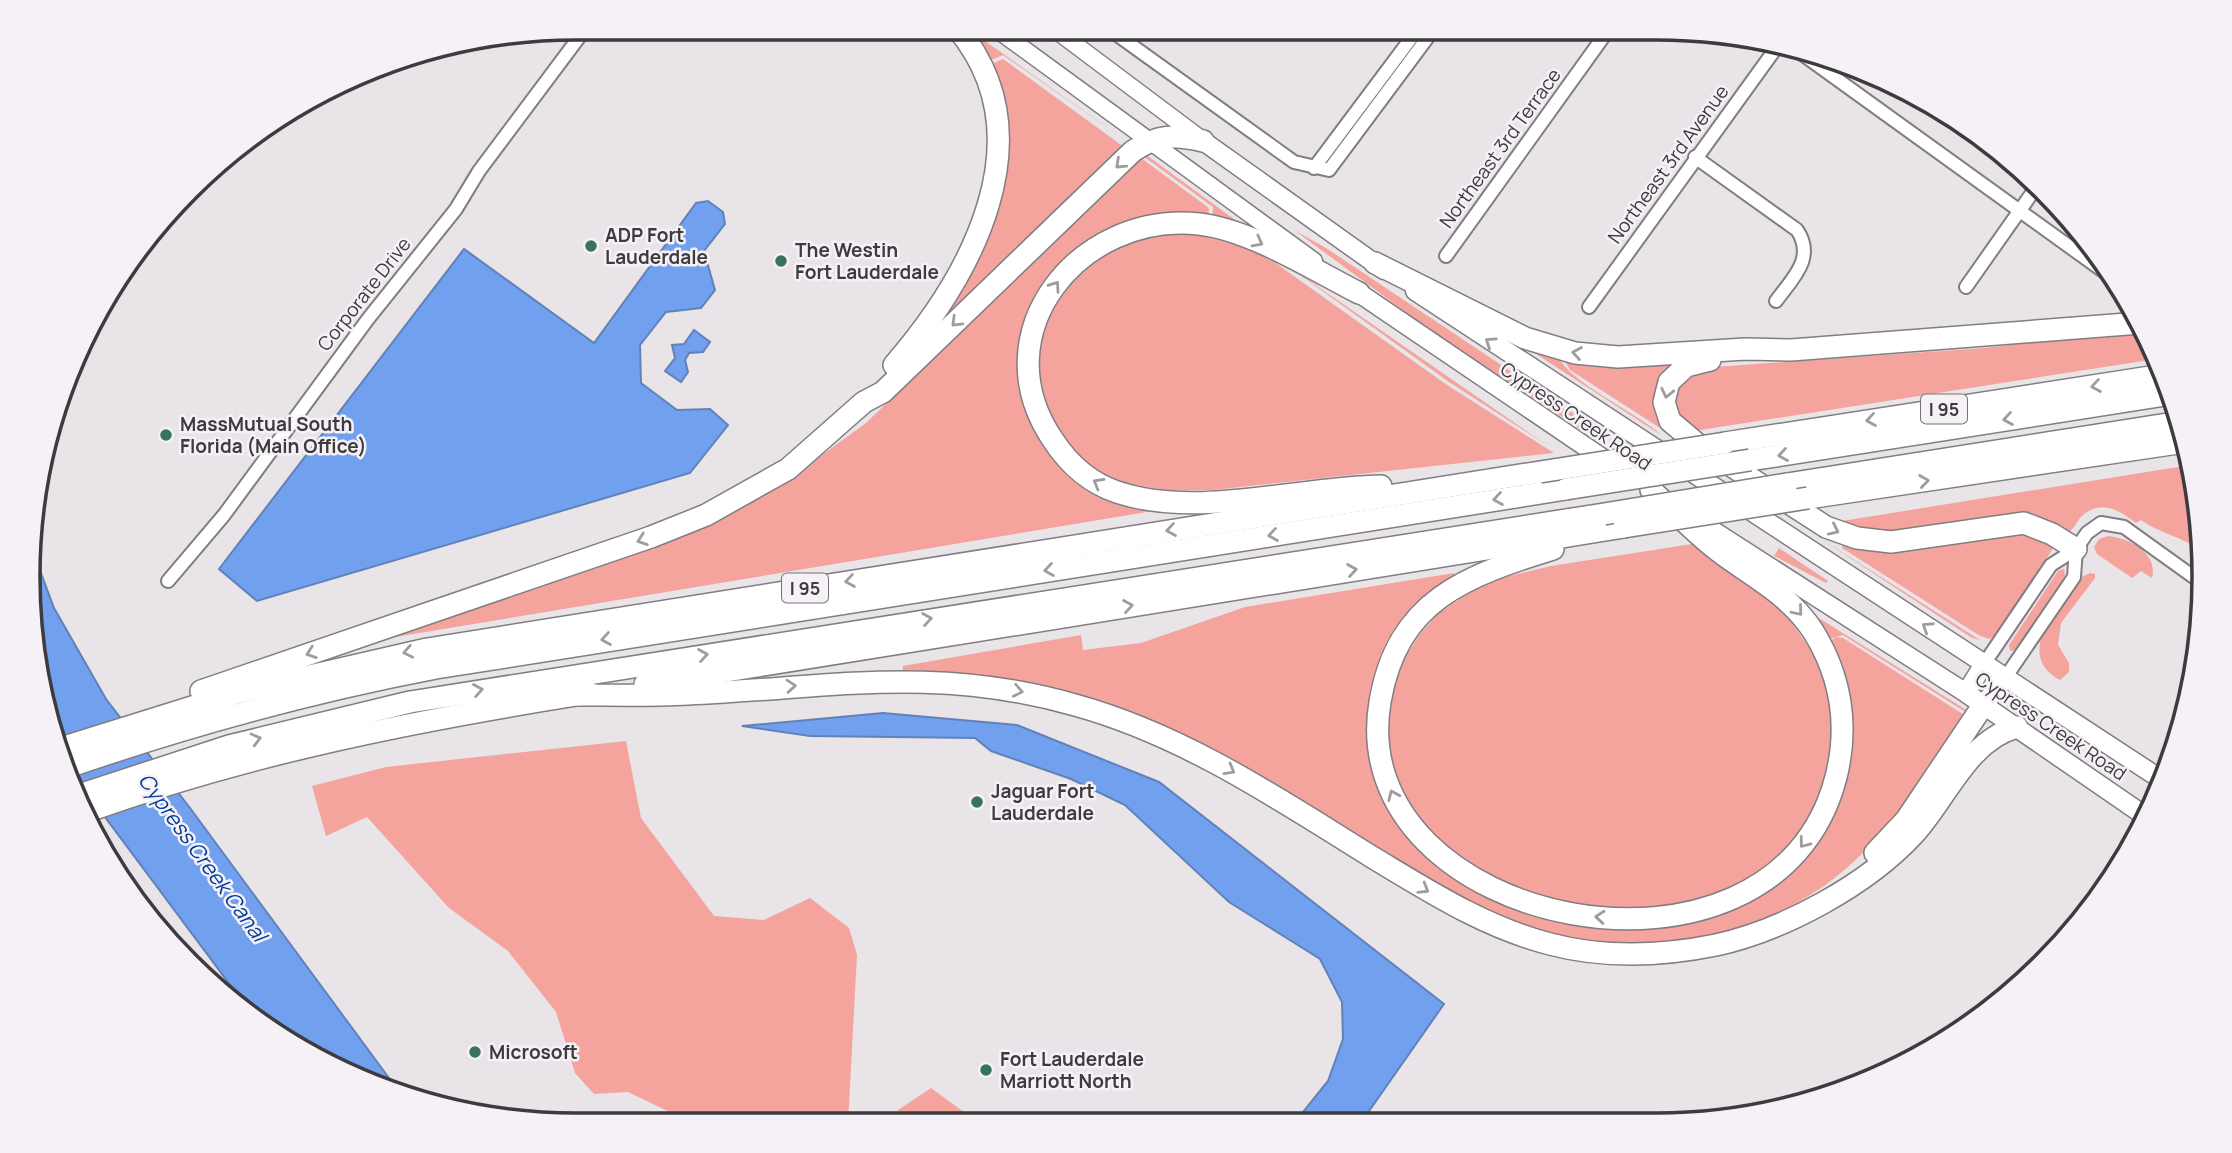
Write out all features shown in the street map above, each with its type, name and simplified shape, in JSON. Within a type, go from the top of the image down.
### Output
[{"type":"highway","points":[[864,402],[874,385],[930,321],[955,283],[983,226],[997,159],[995,109],[981,66],[965,40]]},
{"type":"highway","points":[[158,715],[212,685],[651,537],[706,515],[788,469],[864,402],[883,392],[1124,159],[1149,140],[1168,136],[1203,141]]},
{"type":"highway","points":[[1359,293],[1243,234],[1225,229],[1184,223],[1130,230],[1110,237],[1083,255],[1061,276],[1046,299],[1035,326],[1030,356],[1035,403],[1049,434],[1078,470],[1103,486],[1141,498],[1219,500],[1351,486],[1457,485]]},
{"type":"highway","points":[[1375,264],[1525,338],[1568,352],[1618,357],[1745,349],[1791,350]]},
{"type":"highway","points":[[2076,549],[2045,530],[2024,523],[1891,542],[1846,535],[1826,527],[1675,427],[1667,416],[1666,388],[1672,377],[1686,366],[1791,350],[2128,324]]},
{"type":"highway","name":"I 95","points":[[68,746],[158,715],[286,679],[427,649],[2153,377]]},
{"type":"highway","points":[[75,765],[171,732],[335,688],[481,660],[2160,396]]},
{"type":"highway","points":[[94,809],[196,766],[343,717],[503,686],[2169,424]]},
{"type":"highway","points":[[86,793],[196,766],[369,731],[576,695],[1808,498],[2174,444]]},
{"type":"highway","points":[[1624,527],[1486,570],[1437,599],[1408,631],[1386,674],[1379,706],[1378,741],[1384,775],[1398,808],[1419,836],[1457,868],[1502,891],[1549,909],[1602,917],[1660,918],[1693,914],[1727,903],[1768,880],[1792,859],[1818,824],[1829,798],[1842,751],[1842,717],[1835,675],[1820,643],[1801,615],[1777,590],[1717,550],[1651,490]]},
{"type":"highway","points":[[576,695],[688,694],[858,681],[918,680],[987,686],[1053,699],[1121,719],[1189,748],[1461,910],[1508,931],[1575,950],[1646,953],[1716,944],[1782,923],[1877,870],[1905,843],[1986,742],[1996,734],[2017,727]]},
{"type":"highway","points":[[1843,888],[1906,820],[1975,699]]},
{"type":"main road","name":"Cypress Creek Road","points":[[1012,40],[1359,293],[1651,490],[1975,699],[2138,811]]},
{"type":"main road","name":"Cypress Creek Road","points":[[1068,40],[1375,264],[1529,368],[2154,775]]},
{"type":"main road","points":[[1975,699],[1984,664]]},
{"type":"main road","points":[[1975,699],[2005,678]]},
{"type":"street","name":"Corporate Drive","points":[[168,581],[224,515],[360,330],[456,209],[479,171],[577,40]]},
{"type":"street","points":[[1124,40],[1294,162],[1329,170],[1426,40]]},
{"type":"street","points":[[1314,168],[1410,40]]},
{"type":"street","name":"Northeast 3rd Terrace","points":[[1446,256],[1601,40]]},
{"type":"street","name":"Northeast 3rd Avenue","points":[[1589,307],[1772,54]]},
{"type":"street","points":[[1819,66],[2088,260]]},
{"type":"street","points":[[1695,158],[1797,230],[1805,247],[1802,265],[1776,301]]},
{"type":"street","points":[[1966,287],[2032,194]]},
{"type":"street","points":[[1984,664],[2051,565],[2076,549],[2092,528],[2101,523],[2113,523],[2130,530],[2192,576]]},
{"type":"street","points":[[2005,678],[2074,576],[2076,549]]},
{"type":"shaded area","points":[[973,40],[984,40],[1128,142],[1003,55],[986,62]]},
{"type":"shaded area","points":[[1003,59],[1124,147],[926,341],[995,207],[989,65]]},
{"type":"shaded area","points":[[1145,154],[1242,225],[1212,220],[1213,207],[1143,156]]},
{"type":"shaded area","points":[[1141,158],[1209,208],[1208,220],[1135,222],[1031,318],[1036,421],[1121,502],[1153,511],[383,639],[683,537],[774,490],[866,423]]},
{"type":"shaded area","points":[[1294,230],[1326,248],[1585,421],[1580,429],[1415,319]]},
{"type":"shaded area","points":[[1153,232],[1206,232],[1206,237],[1250,249],[1274,262],[1447,385],[1554,453],[1213,490],[1166,490],[1126,483],[1092,469],[1071,453],[1043,407],[1037,354],[1044,324],[1052,303],[1104,249]]},
{"type":"shaded area","points":[[1278,259],[1548,446],[1449,382]]},
{"type":"shaded area","points":[[2132,330],[2146,361],[1694,431],[1682,423],[1673,403],[1680,380],[1700,368],[1984,348]]},
{"type":"shaded area","points":[[1535,348],[1558,355],[1564,365],[1588,386],[1661,435],[1533,352]]},
{"type":"shaded area","points":[[1563,357],[1668,362],[1671,435],[1570,370]]},
{"type":"shaded area","points":[[2180,467],[2191,545],[2141,520],[2136,523],[2124,514],[2104,507],[2090,510],[2083,515],[2068,533],[1868,532],[1836,522]]},
{"type":"shaded area","points":[[2033,532],[2054,547],[1990,639],[1980,636],[1842,548],[1843,544],[1859,548]]},
{"type":"shaded area","points":[[2108,536],[2125,540],[2141,549],[2151,562],[2152,578],[2141,571],[2132,578],[2097,554],[2094,547],[2099,539]]},
{"type":"shaded area","points":[[1818,537],[1980,640],[1972,638]]},
{"type":"shaded area","points":[[1692,544],[1782,609],[1811,650],[1816,648],[1831,686],[1833,754],[1812,820],[1760,878],[1661,911],[1568,905],[1507,886],[1446,851],[1398,789],[1388,742],[1391,688],[1402,662],[1420,634],[1439,613],[1485,582],[1551,566]]},
{"type":"shaded area","points":[[1779,548],[1828,581],[1826,583],[1774,556]]},
{"type":"shaded area","points":[[2064,569],[2065,576],[2017,650],[2010,651],[2009,645],[2058,571]]},
{"type":"shaded area","points":[[1454,573],[1454,578],[1432,595],[1371,708],[1371,744],[1378,778],[1390,811],[1412,839],[1478,887],[1672,924],[1728,910],[1756,895],[1783,876],[1806,853],[1822,829],[1844,774],[1827,643],[1836,637],[1843,638],[1966,716],[1882,832],[1849,866],[1816,891],[1780,912],[1741,928],[1700,939],[1658,945],[1616,946],[1575,941],[1535,931],[1492,914],[1430,881],[1174,731],[1141,718],[1075,696],[1008,680],[903,670],[903,666],[1081,635],[1083,650],[1141,643],[1245,607]]},
{"type":"shaded area","points":[[2095,574],[2095,578],[2061,623],[2058,645],[2069,663],[2069,672],[2060,680],[2042,663],[2039,652],[2041,639],[2082,577]]},
{"type":"shaded area","points":[[1814,615],[1968,711],[1967,713],[1843,635],[1825,640],[1812,618]]},
{"type":"shaded area","points":[[626,741],[641,818],[714,916],[764,920],[810,898],[849,928],[857,955],[849,1113],[672,1113],[628,1092],[594,1094],[575,1073],[556,1012],[508,951],[449,908],[367,817],[326,836],[312,786],[386,767]]},
{"type":"shaded area","points":[[931,1088],[965,1113],[897,1113]]},
{"type":"water","points":[[708,201],[723,212],[725,224],[704,251],[715,290],[701,308],[666,312],[640,345],[641,383],[677,410],[710,409],[728,425],[690,473],[257,601],[219,569],[464,249],[594,343],[696,203]]},
{"type":"water","points":[[694,330],[710,342],[703,352],[689,353],[685,360],[688,372],[681,382],[665,371],[675,358],[672,345],[684,344]]},
{"type":"water","name":"Cypress Creek Canal","points":[[40,571],[54,608],[106,699],[190,808],[389,1079],[308,1041],[232,987],[81,782],[69,749],[51,681],[41,612]]},
{"type":"water","points":[[883,713],[1017,725],[1159,782],[1444,1004],[1368,1113],[1302,1113],[1328,1081],[1343,1039],[1342,1002],[1320,959],[1229,902],[1125,805],[1071,779],[991,751],[975,738],[810,736],[742,726]]},
{"type":"place","name":"ADP Fort Lauderdale","points":[[591,246]]},
{"type":"place","name":"The Westin Fort Lauderdale","points":[[781,261]]},
{"type":"place","name":"MassMutual South Florida (Main Office)","points":[[166,435]]},
{"type":"place","name":"Jaguar Fort Lauderdale","points":[[977,802]]},
{"type":"place","name":"Microsoft","points":[[475,1052]]},
{"type":"place","name":"Fort Lauderdale Marriott North","points":[[986,1070]]}]
